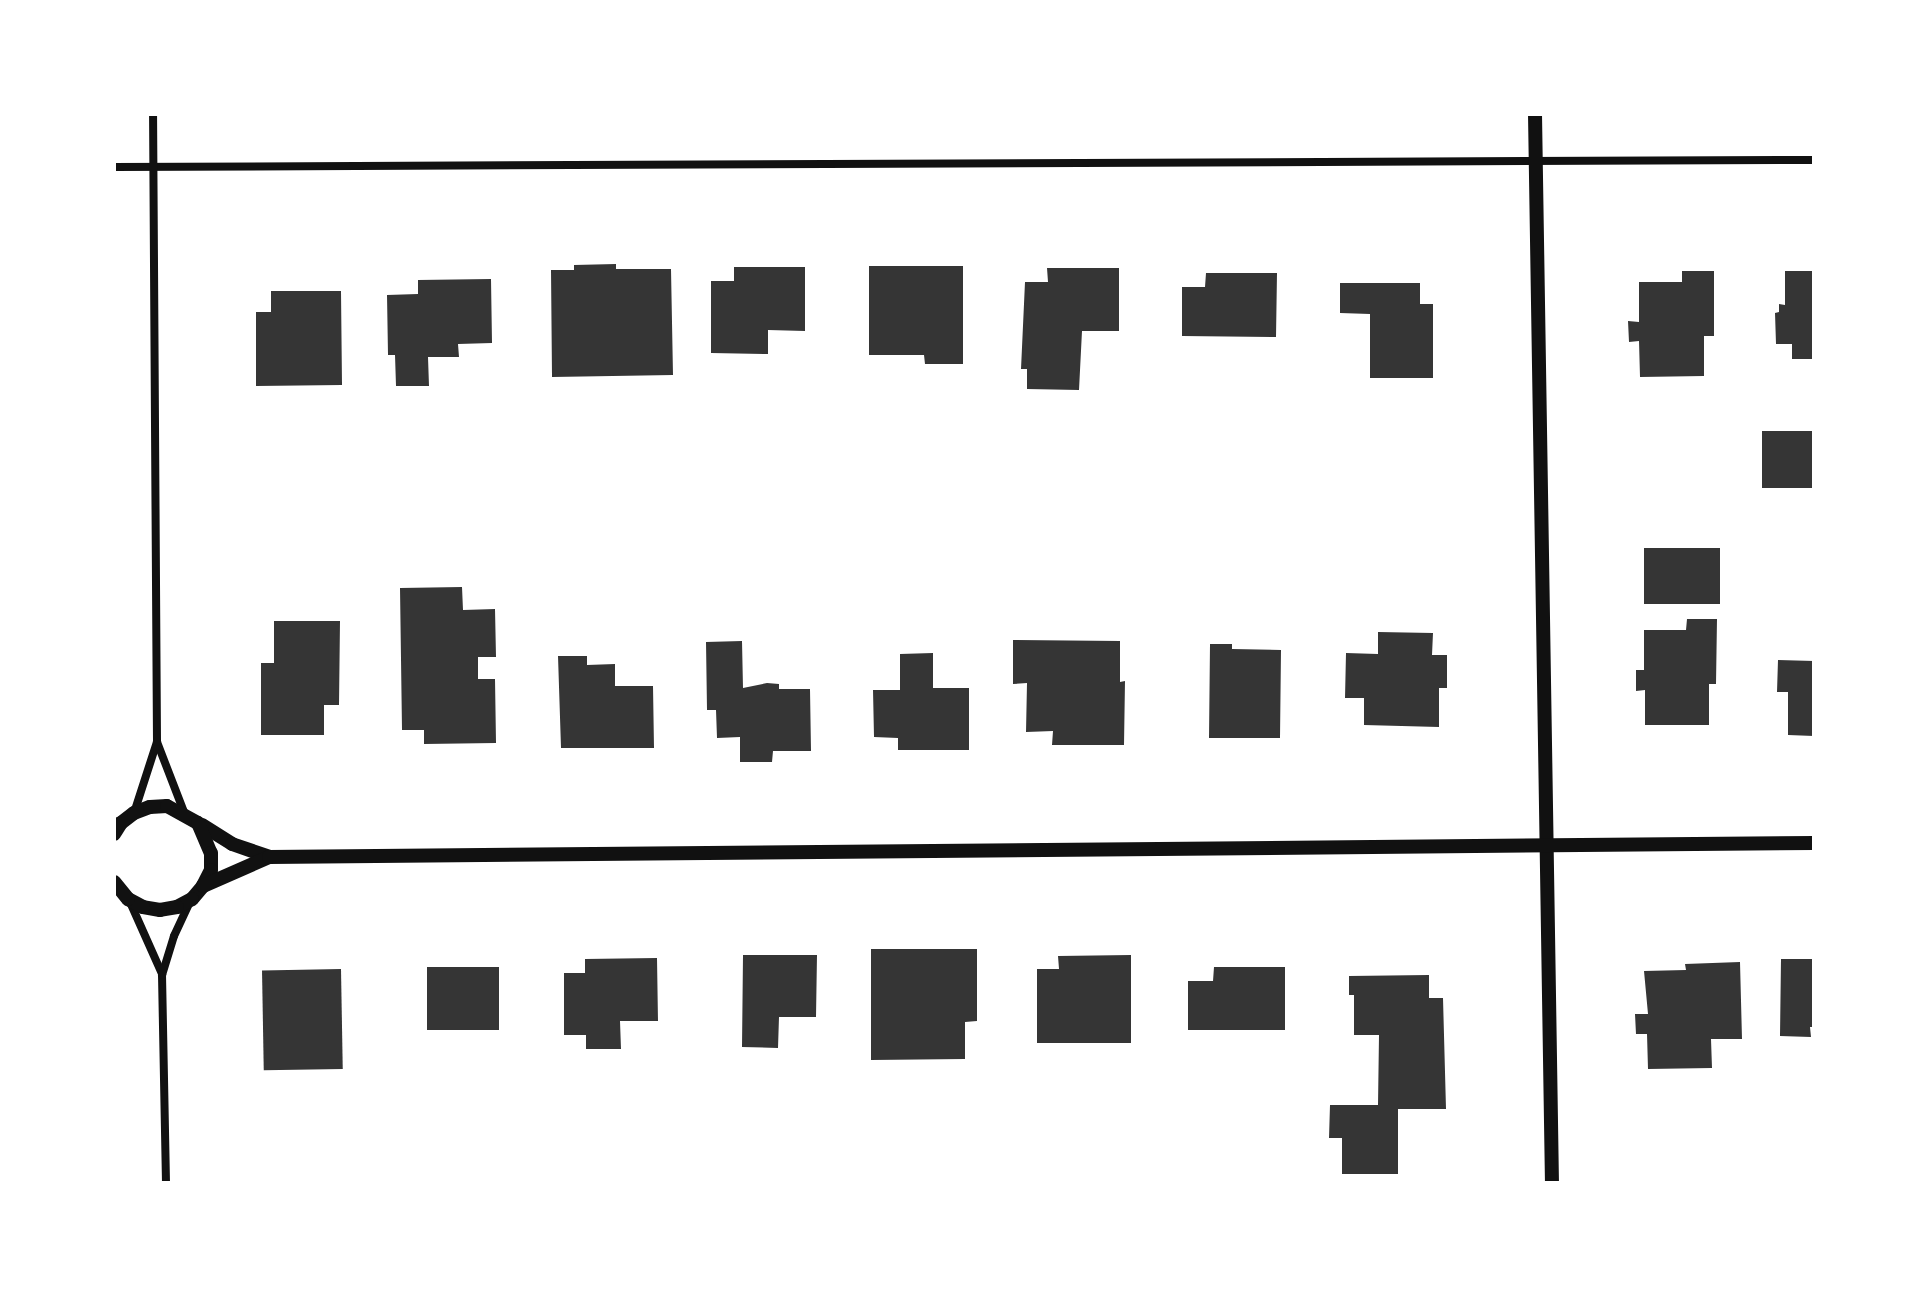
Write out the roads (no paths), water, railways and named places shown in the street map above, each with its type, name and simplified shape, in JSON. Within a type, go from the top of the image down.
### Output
[{"type":"street","points":[[134,813],[157,742],[153,114]]},
{"type":"street","points":[[1535,114],[1552,1183]]},
{"type":"street","points":[[114,167],[1814,160]]},
{"type":"street","points":[[157,742],[184,812]]},
{"type":"street","points":[[116,828],[134,813],[150,807],[167,806],[184,812],[232,844],[269,857],[1814,843]]},
{"type":"street","points":[[166,1183],[162,975],[174,936],[211,870],[211,853],[198,823]]},
{"type":"street","points":[[203,886],[269,857]]},
{"type":"street","points":[[115,885],[128,899],[162,975]]},
{"type":"street","points":[[128,899],[143,907],[160,910],[192,899]]}]
